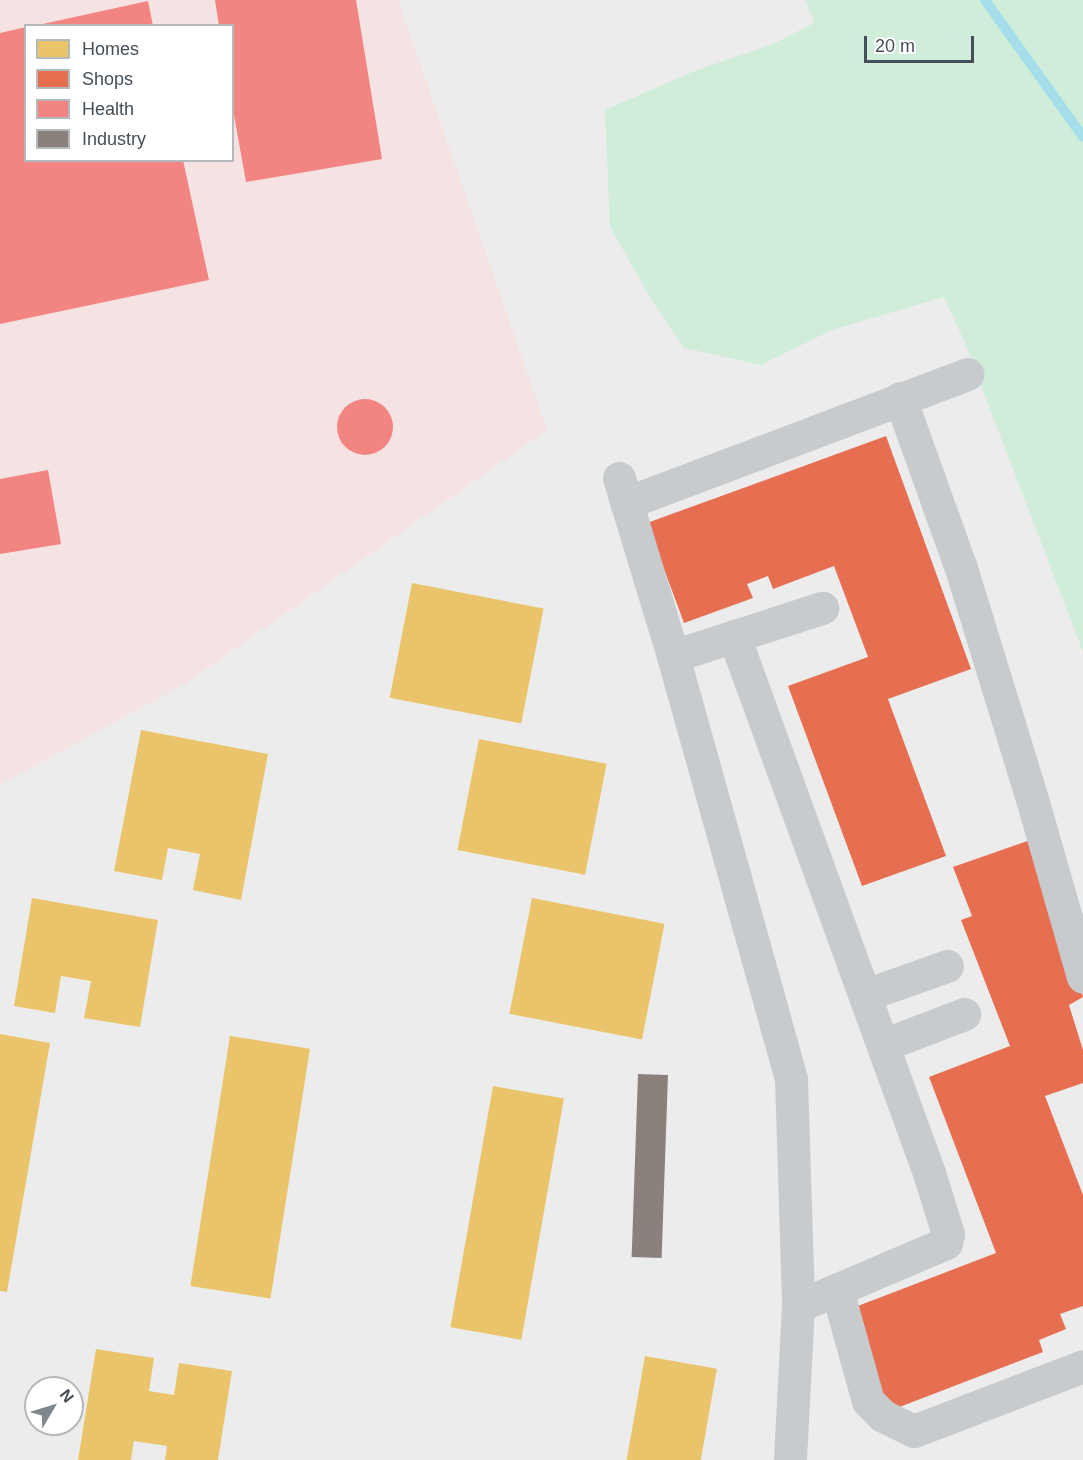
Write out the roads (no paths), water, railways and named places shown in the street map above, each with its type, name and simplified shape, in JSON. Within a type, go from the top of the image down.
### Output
[{"type":"lane","points":[[790,1460],[798,1306],[791,1079],[673,656],[622,491],[967,374]]},
{"type":"lane","points":[[900,398],[961,568],[1032,799],[1083,977]]},
{"type":"lane","points":[[673,656],[822,608]]},
{"type":"lane","points":[[734,636],[945,1220],[946,1243],[798,1306]]},
{"type":"lane","points":[[864,994],[947,966]]},
{"type":"lane","points":[[883,1045],[964,1014]]},
{"type":"lane","points":[[837,1290],[868,1401],[883,1416],[914,1431],[1083,1366]]},
{"type":"waterway","points":[[985,0],[1083,137]]}]
